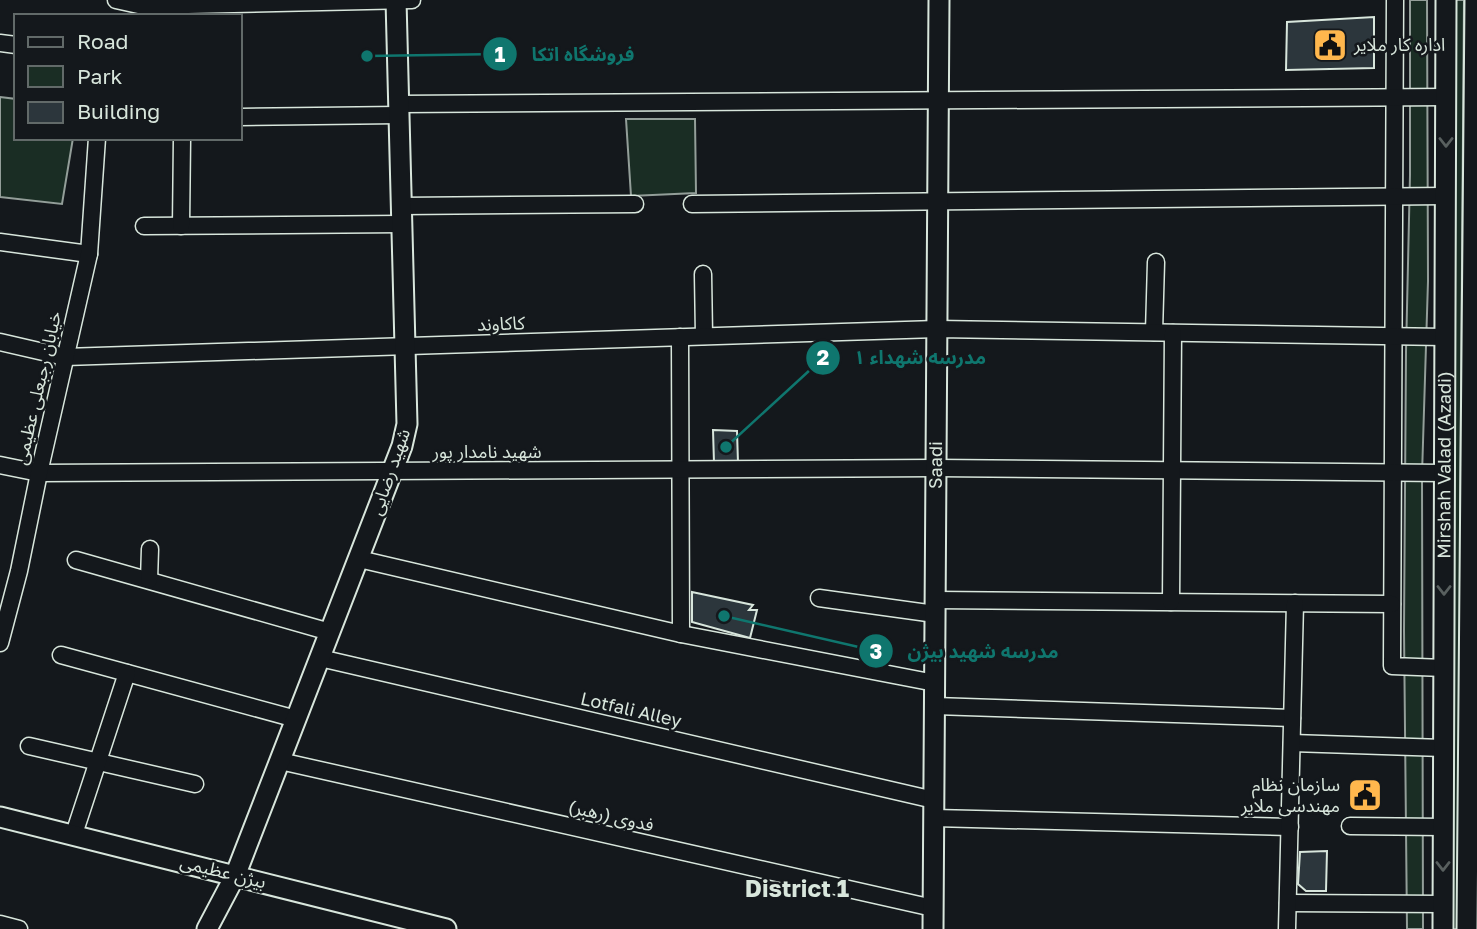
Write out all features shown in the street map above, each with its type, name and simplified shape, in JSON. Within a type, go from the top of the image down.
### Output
[{"type":"main road","name":"شهید رضایی","points":[[207,929],[235,876],[393,471],[407,424],[396,0]]},
{"type":"main road","name":"Saadi","points":[[933,929],[939,0]]},
{"type":"main road","name":"Mirshah Valad (Azadi)","points":[[1443,929],[1446,0]]},
{"type":"main road","name":"Mirshah Valad (Azadi)","points":[[1467,929],[1472,813],[1475,0]]},
{"type":"main road","name":"بیژن عظیمی","points":[[0,817],[446,929]]},
{"type":"street","points":[[116,0],[143,7],[412,0]]},
{"type":"street","points":[[1395,0],[1392,666],[1444,668]]},
{"type":"street","points":[[242,117],[399,110],[939,100],[1446,97]]},
{"type":"street","name":"خیابان رجبعلی عظیمی","points":[[0,643],[3,623],[19,572],[38,473],[89,254],[97,140]]},
{"type":"street","points":[[181,226],[182,140]]},
{"type":"street","points":[[692,204],[1446,196]]},
{"type":"street","points":[[144,226],[635,204]]},
{"type":"street","points":[[0,242],[89,254]]},
{"type":"street","points":[[1154,332],[1156,262]]},
{"type":"street","points":[[703,274],[704,336]]},
{"type":"street","name":"کاکاوند","points":[[0,342],[65,357],[937,328],[1445,337]]},
{"type":"street","points":[[1171,602],[1173,332]]},
{"type":"street","points":[[680,337],[681,634]]},
{"type":"street","name":"شهید نامدار پور","points":[[0,465],[38,473],[936,468],[1444,473]]},
{"type":"street","points":[[149,580],[150,549]]},
{"type":"street","points":[[359,559],[681,634],[935,683]]},
{"type":"street","points":[[76,560],[330,632]]},
{"type":"street","points":[[819,598],[935,607],[1171,602],[1392,604]]},
{"type":"street","points":[[1287,929],[1295,603]]},
{"type":"street","points":[[61,655],[296,719]]},
{"type":"street","name":"Lotfali Alley","points":[[320,658],[934,809],[1290,827]]},
{"type":"street","points":[[74,834],[127,673]]},
{"type":"street","points":[[935,706],[1292,718]]},
{"type":"street","points":[[1292,743],[1443,748]]},
{"type":"street","points":[[29,746],[195,784]]},
{"type":"street","name":"فدوی (رهبر)","points":[[280,761],[933,908]]},
{"type":"street","points":[[1350,826],[1443,827]]},
{"type":"street","points":[[1288,903],[1443,904]]},
{"type":"street","points":[[0,924],[19,929]]},
{"type":"green space","points":[[1410,0],[1427,0],[1428,281],[1422,475],[1423,929],[1407,929],[1404,630]]},
{"type":"green space","points":[[1453,0],[1464,0],[1460,528],[1462,929],[1448,929]]},
{"type":"green space","points":[[0,97],[14,99],[14,140],[73,140],[62,204],[0,197]]},
{"type":"green space","points":[[626,119],[695,119],[696,193],[631,196]]},
{"type":"building","name":"اداره کار ملایر","points":[[1374,17],[1374,68],[1286,70],[1287,22]]},
{"type":"building","points":[[713,430],[737,431],[738,463],[714,463]]},
{"type":"building","points":[[692,592],[753,605],[749,610],[757,610],[750,638],[692,622]]},
{"type":"building","points":[[1327,851],[1326,891],[1306,891],[1298,884],[1300,852]]},
{"type":"place","name":"اداره کار ملایر","points":[[1330,45]]},
{"type":"place","name":"فروشگاه اتکا","points":[[367,56]]},
{"type":"place","name":"مدرسه شهداء ۱","points":[[726,447]]},
{"type":"place","name":"مدرسه شهید بیژن","points":[[724,616]]},
{"type":"place","name":"سازمان نظام مهندسی ملایر","points":[[1365,795]]},
{"type":"district","name":"District 1","points":[[797,889]]}]
